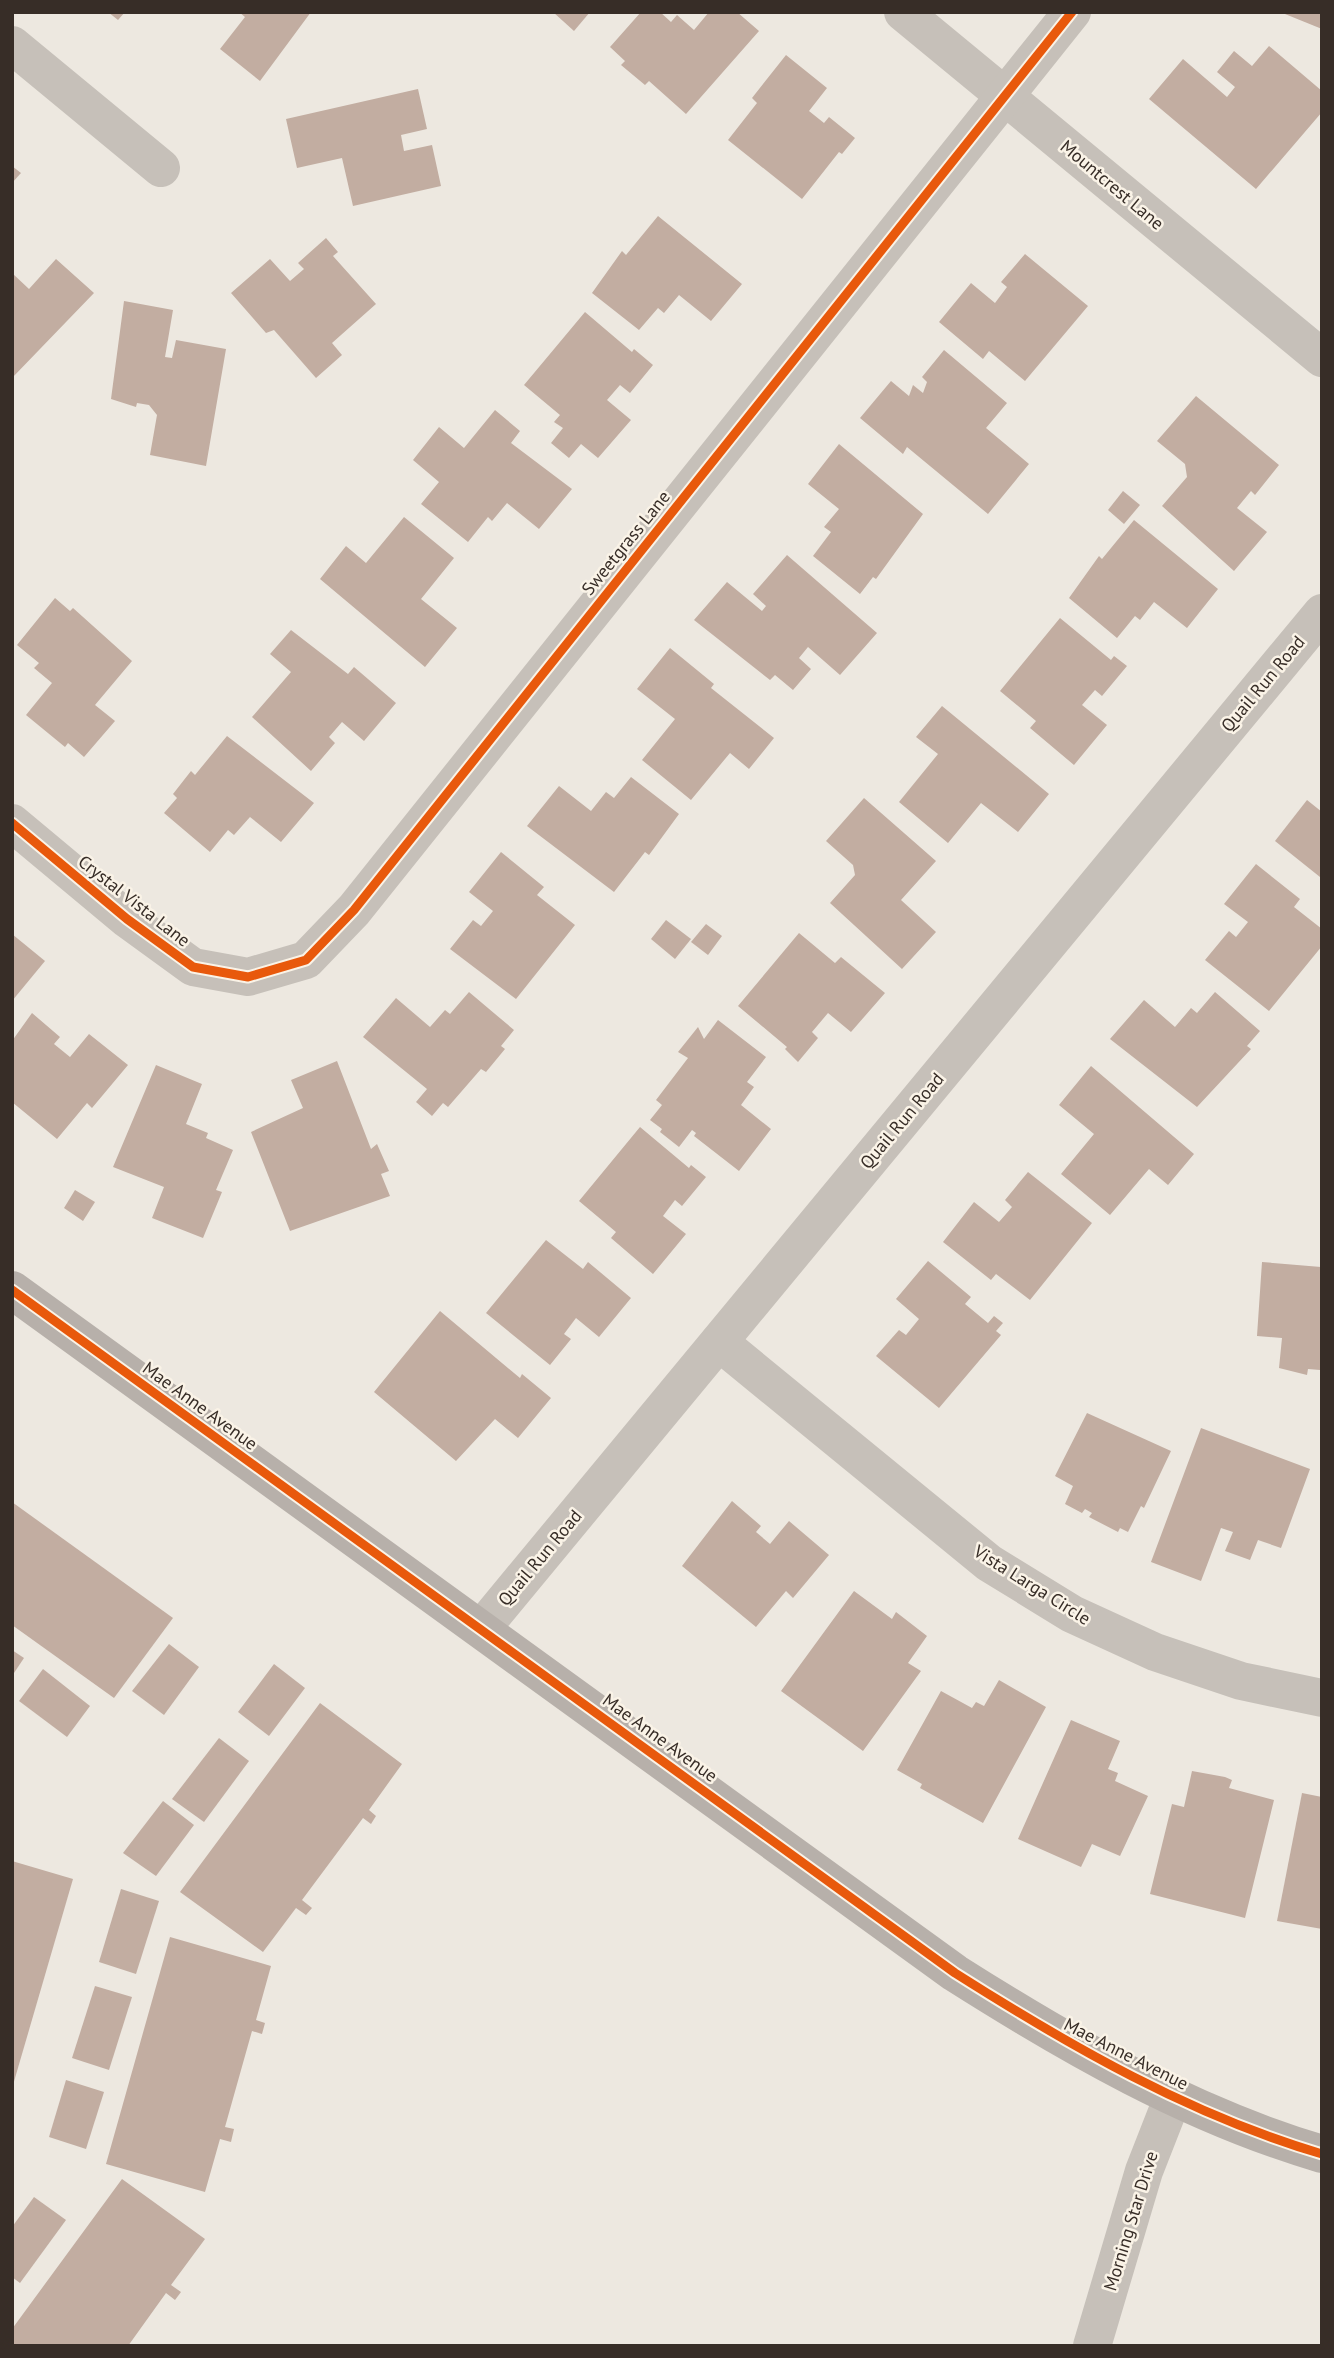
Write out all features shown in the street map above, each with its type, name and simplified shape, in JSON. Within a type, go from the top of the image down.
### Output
[{"type":"main road","name":"Mae Anne Avenue","points":[[12,1290],[955,1973],[1059,2039],[1173,2097],[1293,2146],[1322,2154]]},
{"type":"street","name":"Mountcrest Lane","points":[[903,12],[1322,358]]},
{"type":"street","name":"Sweetgrass Lane","points":[[248,977],[306,960],[354,910],[1072,12]]},
{"type":"street","points":[[12,45],[161,168]]},
{"type":"street","name":"Quail Run Road","points":[[482,1628],[1322,613]]},
{"type":"street","name":"Crystal Vista Lane","points":[[12,824],[127,919],[194,967],[248,977]]},
{"type":"street","name":"Vista Larga Circle","points":[[719,1342],[989,1563],[1072,1614],[1154,1653],[1241,1681],[1322,1698]]},
{"type":"street","name":"Morning Star Drive","points":[[1092,2346],[1144,2171],[1173,2097]]},
{"type":"building","points":[[108,12],[125,12],[118,20]]},
{"type":"building","points":[[239,12],[311,12],[260,81],[220,49],[245,17]]},
{"type":"building","points":[[553,12],[590,12],[574,31]]},
{"type":"building","points":[[641,12],[660,12],[671,22],[677,15],[694,30],[709,12],[737,12],[759,31],[686,114],[649,81],[645,85],[621,65],[625,61],[610,47]]},
{"type":"building","points":[[1280,12],[1322,12],[1322,29]]},
{"type":"building","points":[[1269,46],[1322,91],[1322,112],[1256,189],[1149,99],[1183,59],[1227,97],[1235,87],[1217,72],[1234,51],[1252,66]]},
{"type":"building","points":[[786,55],[827,88],[809,111],[824,123],[829,117],[855,138],[842,154],[839,152],[802,199],[728,140],[757,103],[752,98]]},
{"type":"building","points":[[418,89],[427,129],[401,135],[404,151],[432,145],[441,186],[353,206],[342,158],[297,168],[286,119]]},
{"type":"building","points":[[12,166],[21,173],[12,183]]},
{"type":"building","points":[[658,216],[742,284],[711,321],[679,295],[664,313],[658,308],[639,330],[592,293],[622,251],[626,255]]},
{"type":"building","points":[[326,238],[338,252],[333,256],[376,304],[332,343],[342,355],[316,378],[274,330],[266,333],[231,293],[270,259],[290,281],[304,269],[298,263]]},
{"type":"building","points":[[1025,254],[1088,306],[1025,381],[989,351],[983,359],[939,322],[971,283],[995,303],[1007,287],[1001,282]]},
{"type":"building","points":[[56,259],[94,293],[12,378],[12,273],[29,289]]},
{"type":"building","points":[[124,301],[173,310],[165,357],[172,358],[176,340],[226,349],[206,466],[150,455],[157,415],[149,405],[137,403],[136,407],[111,399]]},
{"type":"building","points":[[585,312],[632,352],[634,349],[653,365],[630,393],[620,385],[607,400],[631,420],[598,458],[581,444],[569,458],[551,443],[563,428],[554,422],[560,415],[524,385]]},
{"type":"building","points":[[944,350],[1007,403],[986,428],[1029,464],[988,514],[907,447],[903,454],[860,418],[891,381],[909,396],[913,385],[923,393],[927,382],[922,377]]},
{"type":"building","points":[[1196,396],[1279,465],[1255,495],[1251,491],[1237,508],[1267,532],[1234,571],[1162,506],[1187,477],[1185,464],[1157,441]]},
{"type":"building","points":[[495,410],[520,431],[511,443],[572,489],[539,529],[507,503],[492,521],[488,517],[468,542],[421,504],[439,482],[413,460],[439,427],[464,448]]},
{"type":"building","points":[[839,444],[923,514],[876,579],[873,577],[860,594],[813,556],[831,532],[824,527],[839,509],[808,484]]},
{"type":"building","points":[[1123,491],[1140,505],[1124,524],[1108,510]]},
{"type":"building","points":[[404,517],[454,558],[421,599],[457,628],[425,667],[320,579],[346,546],[366,563]]},
{"type":"building","points":[[1134,520],[1218,589],[1187,628],[1154,602],[1140,620],[1135,616],[1117,638],[1069,598],[1099,556],[1102,559]]},
{"type":"building","points":[[787,555],[877,633],[840,675],[808,647],[799,658],[811,669],[793,690],[775,675],[770,680],[694,620],[727,582],[762,611],[766,606],[753,594]]},
{"type":"building","points":[[55,598],[70,611],[73,608],[132,661],[95,705],[115,721],[84,757],[68,743],[65,747],[26,715],[52,683],[34,668],[39,663],[17,645]]},
{"type":"building","points":[[1060,618],[1111,660],[1114,656],[1127,666],[1102,696],[1095,690],[1082,705],[1107,725],[1074,765],[1030,728],[1036,721],[1000,691]]},
{"type":"building","points":[[291,630],[348,674],[354,667],[396,703],[364,741],[342,722],[329,737],[335,743],[311,771],[252,717],[291,672],[270,654]]},
{"type":"building","points":[[670,648],[714,684],[711,688],[774,738],[749,769],[730,753],[691,800],[642,760],[675,719],[637,689]]},
{"type":"building","points":[[942,706],[1049,794],[1018,832],[981,803],[948,843],[899,802],[938,754],[916,737]]},
{"type":"building","points":[[227,736],[314,803],[281,842],[250,817],[234,835],[228,830],[210,852],[164,813],[177,798],[173,794],[191,771],[195,775]]},
{"type":"building","points":[[631,777],[679,814],[649,855],[645,852],[614,892],[527,826],[559,786],[591,811],[606,792],[614,798]]},
{"type":"building","points":[[864,798],[936,861],[901,900],[936,932],[902,969],[830,903],[855,875],[853,865],[826,841]]},
{"type":"building","points":[[1307,800],[1322,812],[1320,877],[1275,841]]},
{"type":"building","points":[[501,852],[544,887],[537,895],[575,925],[516,999],[450,949],[473,920],[481,926],[493,911],[469,892]]},
{"type":"building","points":[[1256,864],[1300,899],[1294,907],[1322,929],[1322,946],[1269,1011],[1205,960],[1229,931],[1236,937],[1248,922],[1224,904]]},
{"type":"building","points":[[666,920],[691,939],[675,959],[651,939]]},
{"type":"building","points":[[706,924],[722,936],[708,955],[691,942]]},
{"type":"building","points":[[799,933],[835,963],[841,957],[885,993],[851,1032],[828,1013],[812,1032],[818,1038],[798,1062],[785,1049],[787,1047],[738,1006]]},
{"type":"building","points":[[12,934],[45,961],[12,1001]]},
{"type":"building","points":[[469,992],[514,1030],[501,1046],[505,1049],[486,1072],[481,1069],[448,1107],[443,1103],[432,1116],[416,1102],[427,1089],[363,1037],[396,998],[430,1027],[445,1010],[450,1014]]},
{"type":"building","points":[[1215,992],[1260,1031],[1247,1046],[1251,1049],[1197,1107],[1110,1039],[1144,1000],[1175,1027],[1191,1008],[1197,1013]]},
{"type":"building","points":[[32,1013],[60,1037],[54,1044],[70,1057],[89,1034],[128,1065],[92,1108],[87,1103],[57,1139],[12,1102],[12,1041]]},
{"type":"building","points":[[718,1020],[766,1057],[747,1082],[754,1087],[741,1105],[771,1129],[739,1171],[694,1136],[696,1133],[692,1130],[679,1147],[650,1120],[662,1105],[656,1100],[688,1058],[678,1052],[698,1027],[704,1039]]},
{"type":"building","points":[[337,1061],[371,1149],[377,1144],[389,1171],[381,1174],[390,1196],[290,1231],[251,1132],[303,1108],[291,1080]]},
{"type":"building","points":[[156,1065],[202,1084],[186,1124],[208,1133],[206,1138],[233,1150],[216,1190],[222,1192],[203,1238],[152,1218],[164,1187],[113,1167]]},
{"type":"building","points":[[1091,1066],[1194,1154],[1168,1185],[1149,1169],[1110,1215],[1061,1174],[1094,1134],[1059,1105]]},
{"type":"building","points":[[640,1127],[689,1168],[691,1165],[706,1177],[682,1206],[675,1200],[663,1216],[686,1234],[653,1274],[611,1238],[616,1232],[579,1201]]},
{"type":"building","points":[[1028,1172],[1092,1223],[1030,1300],[996,1274],[991,1280],[943,1242],[974,1202],[999,1222],[1012,1207],[1005,1200]]},
{"type":"building","points":[[75,1190],[95,1202],[83,1221],[64,1208]]},
{"type":"building","points":[[546,1240],[583,1269],[588,1262],[631,1298],[599,1337],[576,1318],[564,1334],[571,1339],[550,1365],[486,1313]]},
{"type":"building","points":[[928,1261],[971,1297],[965,1304],[988,1323],[994,1316],[1003,1323],[996,1331],[1001,1335],[939,1408],[876,1356],[899,1330],[906,1335],[919,1319],[896,1299]]},
{"type":"building","points":[[1262,1262],[1321,1267],[1320,1370],[1308,1369],[1307,1375],[1279,1368],[1282,1338],[1257,1336]]},
{"type":"building","points":[[440,1311],[520,1378],[522,1374],[551,1398],[518,1438],[495,1419],[456,1461],[374,1392]]},
{"type":"building","points":[[1087,1413],[1171,1451],[1144,1508],[1141,1506],[1128,1532],[1120,1528],[1118,1532],[1089,1517],[1092,1513],[1085,1509],[1082,1513],[1065,1504],[1073,1486],[1055,1476]]},
{"type":"building","points":[[1201,1428],[1310,1469],[1281,1548],[1258,1540],[1250,1560],[1225,1551],[1233,1532],[1221,1528],[1201,1581],[1151,1562]]},
{"type":"building","points":[[732,1501],[761,1526],[756,1532],[770,1544],[789,1521],[829,1555],[793,1598],[786,1591],[756,1627],[682,1566]]},
{"type":"building","points":[[12,1502],[173,1618],[114,1698],[12,1625]]},
{"type":"building","points":[[854,1591],[892,1619],[896,1612],[927,1636],[908,1663],[921,1671],[863,1751],[781,1691]]},
{"type":"building","points":[[169,1644],[199,1667],[164,1715],[132,1691]]},
{"type":"building","points":[[12,1650],[24,1658],[12,1676]]},
{"type":"building","points":[[274,1664],[305,1688],[269,1736],[238,1712]]},
{"type":"building","points":[[43,1669],[90,1706],[67,1737],[19,1701]]},
{"type":"building","points":[[999,1680],[1046,1707],[983,1823],[920,1788],[922,1784],[897,1770],[941,1691],[972,1708],[976,1702],[984,1706]]},
{"type":"building","points":[[320,1703],[402,1764],[369,1810],[376,1816],[371,1824],[363,1818],[302,1900],[312,1908],[306,1915],[296,1908],[263,1952],[180,1892]]},
{"type":"building","points":[[1071,1720],[1120,1741],[1108,1769],[1118,1773],[1115,1781],[1148,1796],[1120,1856],[1092,1844],[1081,1867],[1018,1839]]},
{"type":"building","points":[[219,1738],[249,1761],[204,1822],[172,1799]]},
{"type":"building","points":[[1192,1771],[1225,1777],[1232,1780],[1229,1788],[1274,1800],[1245,1918],[1150,1894],[1172,1804],[1184,1807]]},
{"type":"building","points":[[1302,1793],[1322,1797],[1322,1929],[1277,1921]]},
{"type":"building","points":[[163,1801],[194,1825],[156,1876],[123,1853]]},
{"type":"building","points":[[12,1861],[73,1879],[13,2085],[12,2085]]},
{"type":"building","points":[[121,1889],[159,1901],[136,1974],[99,1962]]},
{"type":"building","points":[[170,1937],[271,1966],[256,2020],[265,2023],[262,2034],[252,2031],[225,2127],[234,2129],[231,2142],[220,2139],[205,2192],[106,2164]]},
{"type":"building","points":[[95,1986],[132,1997],[109,2070],[72,2058]]},
{"type":"building","points":[[66,2080],[104,2092],[86,2149],[49,2137]]},
{"type":"building","points":[[122,2179],[205,2239],[171,2285],[181,2292],[175,2300],[166,2293],[128,2346],[12,2346],[12,2329]]},
{"type":"building","points":[[34,2197],[66,2220],[20,2283],[12,2277],[12,2227]]},
{"type":"cycle path","points":[[12,823],[127,919],[193,967],[248,977],[306,960],[354,910],[1072,12]]},
{"type":"cycle path","points":[[12,1290],[955,1973],[1042,2027],[1178,2099],[1225,2120],[1322,2154]]}]
